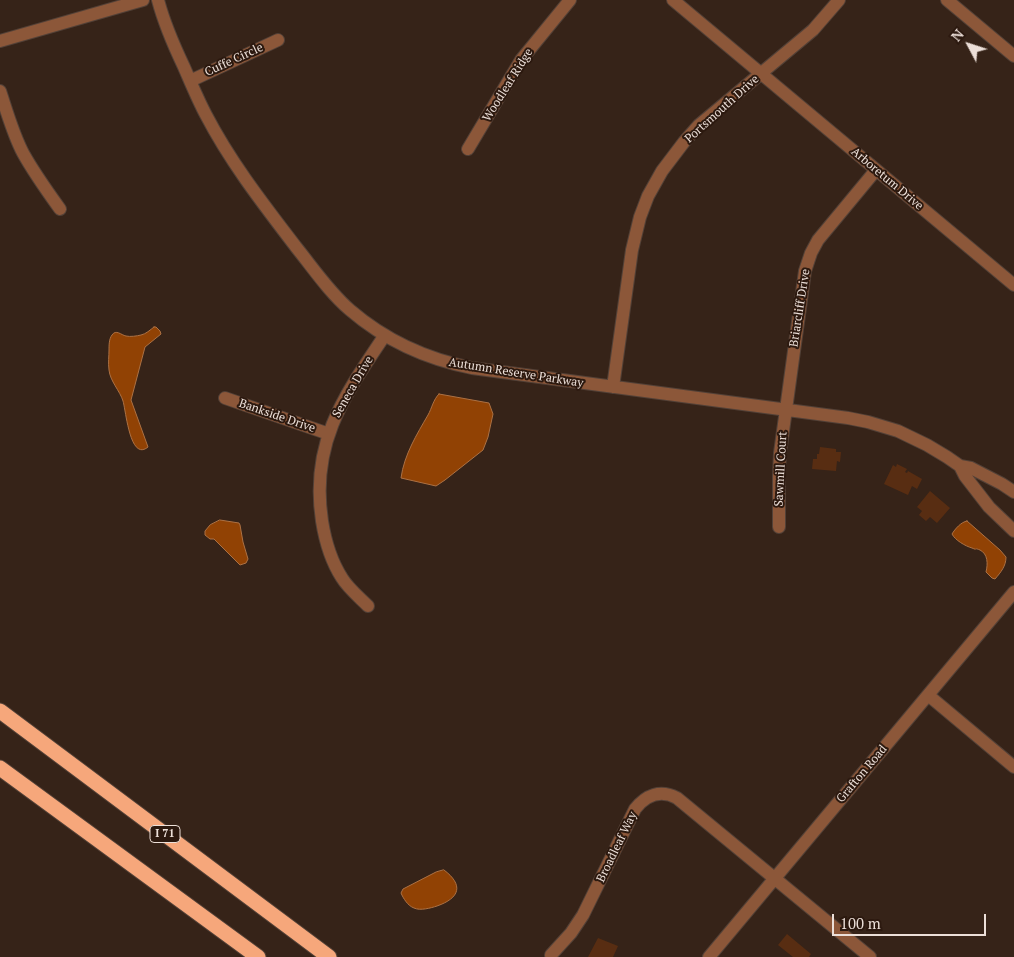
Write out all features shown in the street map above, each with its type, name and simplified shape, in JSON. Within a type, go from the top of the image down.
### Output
[{"type":"highway","name":"I 71","points":[[0,711],[329,957]]},
{"type":"highway","points":[[0,768],[258,957]]},
{"type":"street","points":[[0,42],[143,0]]},
{"type":"street","name":"Autumn Reserve Parkway","points":[[158,0],[174,46],[206,116],[231,157],[271,214],[340,300],[355,314],[385,335],[423,355],[472,368],[854,419],[909,436],[960,466],[971,468],[1014,492]]},
{"type":"street","name":"Woodleaf Ridge","points":[[468,149],[526,53],[570,0]]},
{"type":"street","name":"Arboretum Drive","points":[[674,0],[1014,285]]},
{"type":"street","name":"Portsmouth Drive","points":[[613,387],[633,239],[648,196],[665,166],[688,137],[708,117],[813,30],[839,0]]},
{"type":"street","points":[[947,0],[1014,56]]},
{"type":"street","name":"Cuffe Circle","points":[[190,81],[278,40]]},
{"type":"street","points":[[0,91],[23,152],[60,209]]},
{"type":"street","name":"Briarcliff Drive","points":[[786,410],[803,278],[808,261],[814,246],[876,170]]},
{"type":"street","name":"Seneca Drive","points":[[368,606],[342,578],[331,556],[323,528],[319,500],[320,479],[322,458],[334,419],[345,396],[385,335]]},
{"type":"street","name":"Bankside Drive","points":[[225,398],[329,434]]},
{"type":"street","name":"Sawmill Court","points":[[779,528],[779,475],[786,410]]},
{"type":"street","name":"Autumn Reserve Parkway","points":[[960,466],[965,476],[988,507],[1014,531]]},
{"type":"street","name":"Grafton Road","points":[[709,957],[1014,592]]},
{"type":"street","points":[[928,695],[1014,767]]},
{"type":"street","name":"Broadleaf Way","points":[[551,955],[571,933],[586,910],[635,809],[650,795],[667,794],[677,798],[870,957]]},
{"type":"shaded area","points":[[154,327],[161,334],[145,347],[131,400],[148,447],[142,450],[137,448],[133,442],[127,424],[123,401],[110,374],[109,344],[115,332],[136,336],[145,334]]},
{"type":"shaded area","points":[[439,394],[489,403],[493,414],[483,450],[436,486],[401,478],[405,461],[412,445]]},
{"type":"shaded area","points":[[220,520],[239,523],[248,559],[246,563],[240,565],[214,539],[210,539],[205,535],[205,531],[210,525]]},
{"type":"shaded area","points":[[967,521],[1006,557],[1004,566],[995,579],[986,572],[987,560],[985,554],[980,550],[963,544],[952,534],[960,524]]},
{"type":"shaded area","points":[[444,870],[455,881],[457,886],[457,891],[451,899],[426,909],[416,909],[408,904],[401,893],[403,889],[436,872]]},
{"type":"building","points":[[820,447],[836,449],[836,452],[841,452],[840,462],[837,461],[836,471],[812,469],[813,459],[817,459]]},
{"type":"building","points":[[897,464],[907,469],[905,472],[907,473],[908,471],[922,479],[917,489],[912,486],[908,495],[884,484],[893,465],[896,467]]},
{"type":"building","points":[[930,491],[950,508],[937,523],[930,517],[926,521],[919,515],[922,511],[917,507]]},
{"type":"building","points":[[787,934],[811,954],[809,957],[793,957],[778,945]]},
{"type":"building","points":[[598,938],[618,946],[613,957],[588,957]]}]
